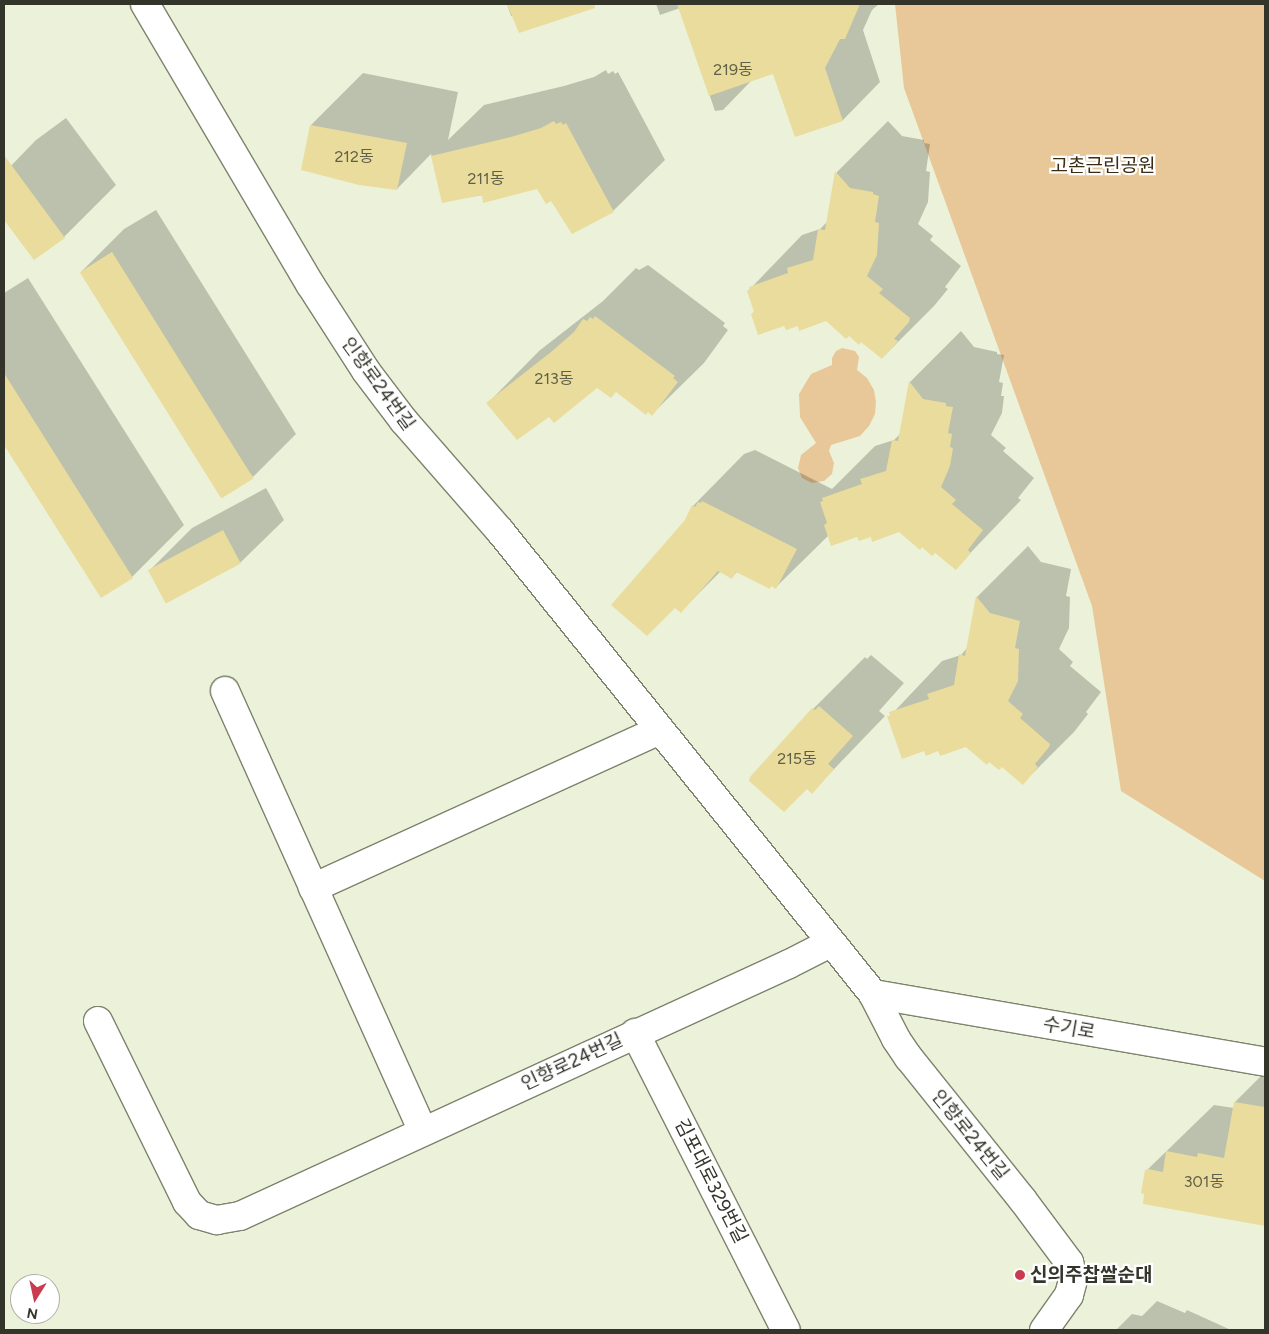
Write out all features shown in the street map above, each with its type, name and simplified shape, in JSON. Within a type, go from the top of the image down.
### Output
[{"type":"street","name":"인향로24번길","points":[[145,4],[310,284],[366,371],[404,422],[500,531],[873,994],[896,1039],[909,1058],[1022,1199],[1069,1262],[1074,1280],[1069,1295],[1044,1330]]},
{"type":"street","points":[[225,691],[423,1132]]},
{"type":"street","points":[[313,888],[660,730]]},
{"type":"street","name":"인향로24번길","points":[[98,1021],[186,1202],[198,1214],[217,1220],[240,1216],[635,1033],[789,964],[830,943]]},
{"type":"street","name":"수기로","points":[[873,994],[1265,1062]]},
{"type":"street","name":"김포대로329번길","points":[[635,1033],[786,1330]]},
{"type":"green space","name":"고촌근린공원","points":[[895,4],[1265,4],[1265,881],[1121,791],[1092,606],[904,88]]},
{"type":"green space","points":[[842,348],[855,351],[859,357],[857,370],[867,378],[874,390],[875,414],[869,426],[860,436],[831,445],[829,451],[834,463],[832,474],[824,481],[812,483],[802,478],[798,468],[801,455],[816,443],[800,417],[799,394],[811,374],[832,365],[832,358],[836,351]]},
{"type":"building","points":[[507,4],[594,4],[595,8],[519,33]]},
{"type":"building","points":[[677,4],[860,4],[845,39],[840,39],[825,68],[843,121],[795,137],[773,74],[709,96]]},
{"type":"building","points":[[554,121],[556,124],[561,122],[563,125],[566,123],[614,212],[572,234],[551,201],[546,204],[537,189],[483,203],[482,195],[442,203],[431,156],[511,137],[541,128]]},
{"type":"building","points":[[310,125],[407,143],[397,190],[359,185],[301,170]]},
{"type":"building","points":[[4,155],[65,238],[34,260],[4,220]]},
{"type":"building","points":[[835,171],[850,188],[873,192],[873,194],[879,196],[875,222],[879,223],[877,255],[867,276],[883,289],[879,293],[910,318],[909,322],[894,339],[898,341],[882,359],[861,342],[859,345],[849,336],[846,339],[826,321],[799,331],[798,326],[786,330],[784,326],[758,335],[751,314],[754,312],[747,291],[750,290],[749,287],[788,273],[787,268],[813,260],[818,229],[825,230]]},
{"type":"building","points":[[112,252],[253,478],[221,499],[80,272]]},
{"type":"building","points":[[595,316],[675,376],[673,378],[678,382],[652,416],[648,412],[646,415],[616,392],[611,398],[597,388],[554,423],[549,417],[517,440],[486,403],[551,352],[574,332],[583,319],[587,321],[590,317],[593,319]]},
{"type":"building","points":[[4,373],[133,578],[101,598],[4,445]]},
{"type":"building","points":[[909,381],[923,399],[946,403],[946,406],[953,407],[948,433],[952,434],[950,447],[953,448],[950,466],[941,487],[956,500],[952,504],[983,530],[968,550],[971,553],[956,570],[935,553],[932,556],[922,547],[920,550],[899,532],[872,542],[871,537],[859,541],[857,537],[831,546],[824,525],[827,523],[820,502],[823,501],[822,498],[862,484],[860,479],[886,471],[892,440],[898,441]]},
{"type":"building","points":[[702,501],[797,549],[776,589],[771,586],[770,589],[736,572],[732,579],[718,571],[681,613],[675,608],[647,636],[611,605],[685,520],[692,505],[695,507],[698,502],[701,503]]},
{"type":"building","points":[[223,530],[241,564],[166,603],[148,570]]},
{"type":"building","points":[[976,596],[990,613],[1020,621],[1015,648],[1019,649],[1018,681],[1008,701],[1023,714],[1020,718],[1050,744],[1035,764],[1038,767],[1023,785],[1002,767],[999,770],[989,762],[987,765],[966,747],[940,756],[938,751],[926,756],[924,751],[902,759],[887,716],[890,716],[889,712],[929,699],[927,694],[954,685],[959,654],[965,656]]},
{"type":"building","points":[[819,706],[853,736],[828,764],[834,769],[812,794],[807,789],[784,812],[749,781],[750,777],[812,708],[815,710]]},
{"type":"building","points":[[1234,1102],[1265,1107],[1265,1226],[1143,1204],[1144,1194],[1141,1193],[1145,1170],[1163,1172],[1166,1151],[1197,1157],[1198,1153],[1224,1158]]},
{"type":"place","name":"신의주찹쌀순대","points":[[1020,1275]]}]
